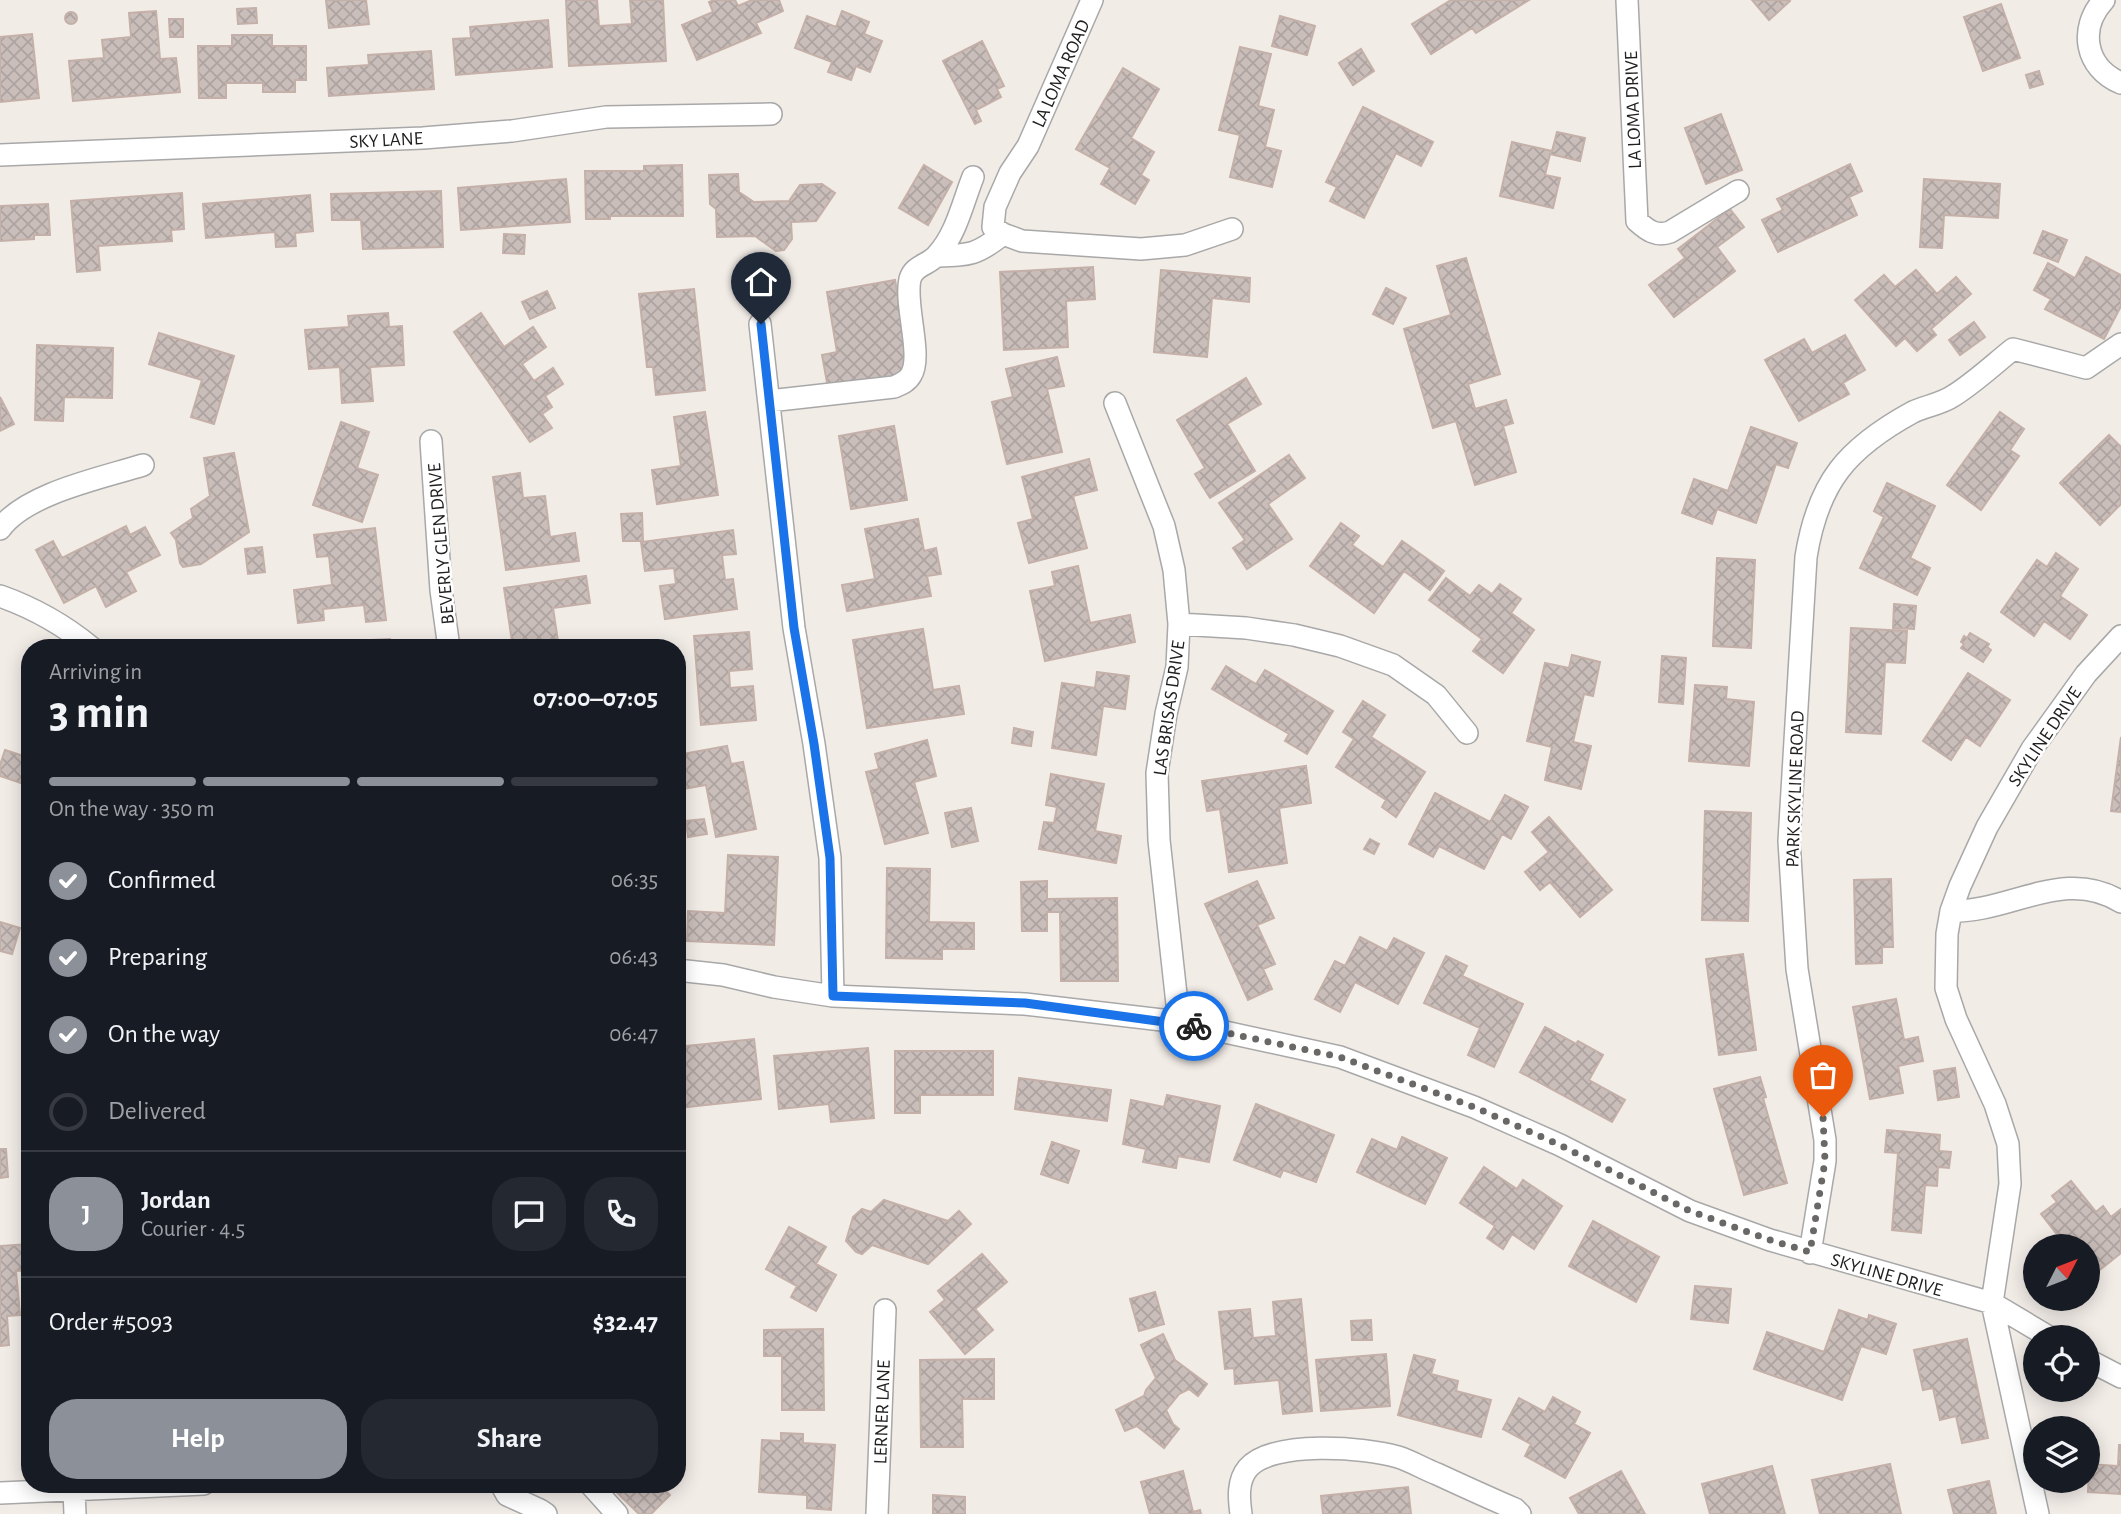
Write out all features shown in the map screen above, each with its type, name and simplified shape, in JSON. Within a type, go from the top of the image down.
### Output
[{"type":"street","name":"LA LOMA ROAD","points":[[1003,234],[993,227],[995,206],[1010,173],[1028,146],[1092,0]]},
{"type":"street","name":"LA LOMA DRIVE","points":[[1627,0],[1637,221],[1653,233],[1662,235],[1738,191]]},
{"type":"street","points":[[2104,0],[2091,21],[2088,42],[2099,69],[2121,83]]},
{"type":"street","name":"SKY LANE","points":[[0,155],[423,138],[512,131],[606,117],[771,114]]},
{"type":"street","points":[[937,256],[950,235],[973,177]]},
{"type":"street","points":[[769,401],[894,387],[906,382],[915,366],[909,293],[911,278],[916,268],[937,256],[968,255],[987,247],[1003,234],[1023,241],[1141,249],[1185,245],[1232,229]]},
{"type":"street","points":[[761,324],[794,628],[830,858],[833,996]]},
{"type":"street","name":"PARK SKYLINE ROAD","points":[[1810,1252],[1825,1161],[1825,1140],[1797,969],[1789,841],[1806,557],[1820,502],[1844,462],[1876,434],[1916,411],[1952,397],[2013,349],[2086,368],[2121,344]]},
{"type":"street","name":"LAS BRISAS DRIVE","points":[[1115,403],[1164,526],[1174,570],[1179,624],[1177,667],[1157,773],[1159,839],[1178,1022]]},
{"type":"street","name":"BEVERLY GLEN DRIVE","points":[[431,441],[441,590],[448,639]]},
{"type":"street","points":[[0,529],[8,518],[38,498],[143,465]]},
{"type":"street","points":[[0,596],[49,617],[81,639]]},
{"type":"street","points":[[1179,624],[1246,628],[1294,635],[1340,646],[1393,665],[1436,695],[1466,733]]},
{"type":"street","name":"SKYLINE DRIVE","points":[[686,971],[723,975],[774,987],[833,996],[1025,1003],[1178,1022],[1340,1057],[1486,1112],[1560,1145],[1690,1211],[1759,1237],[1992,1303],[2010,1184],[2008,1144],[1995,1104],[1956,1019],[1946,988],[1947,934],[1951,911],[1987,827],[2032,748],[2086,674],[2121,636]]},
{"type":"street","points":[[1951,911],[1969,912],[2063,888],[2098,891],[2121,902]]},
{"type":"street","points":[[1992,1303],[2029,1325]]},
{"type":"street","points":[[1992,1303],[2038,1514]]},
{"type":"street","name":"LERNER LANE","points":[[877,1514],[885,1310]]},
{"type":"street","points":[[2100,1366],[2121,1377]]},
{"type":"street","points":[[1241,1514],[1238,1492],[1247,1468],[1265,1457],[1290,1450],[1324,1448],[1398,1457],[1515,1509],[1520,1514]]},
{"type":"street","points":[[0,1493],[21,1492]]},
{"type":"street","points":[[74,1493],[75,1514]]},
{"type":"street","points":[[506,1493],[546,1514]]},
{"type":"street","points":[[598,1493],[617,1514]]},
{"type":"building","points":[[326,0],[366,0],[369,24],[329,28]]},
{"type":"building","points":[[566,0],[597,0],[599,26],[632,24],[630,0],[663,0],[666,61],[569,66]]},
{"type":"building","points":[[735,0],[738,6],[752,0],[779,0],[783,11],[756,23],[761,33],[697,60],[682,25],[713,12],[709,2]]},
{"type":"building","points":[[1451,0],[1529,0],[1476,33],[1472,28],[1431,54],[1412,24]]},
{"type":"building","points":[[1752,0],[1789,0],[1790,1],[1769,20]]},
{"type":"building","points":[[2001,4],[2020,58],[1983,71],[1964,17]]},
{"type":"building","points":[[256,8],[257,23],[238,24],[237,9]]},
{"type":"building","points":[[156,11],[160,59],[176,58],[180,92],[73,101],[69,61],[104,58],[102,40],[131,37],[129,13]]},
{"type":"building","points":[[842,11],[869,22],[864,34],[882,41],[870,72],[856,66],[851,80],[828,72],[832,62],[795,48],[807,16],[836,27]]},
{"type":"building","points":[[71,12],[77,18],[71,24],[65,18]]},
{"type":"building","points":[[1280,16],[1315,26],[1307,55],[1272,46]]},
{"type":"building","points":[[169,19],[183,19],[183,37],[170,37]]},
{"type":"building","points":[[548,20],[552,67],[456,75],[453,39],[471,38],[470,27]]},
{"type":"building","points":[[32,34],[39,98],[0,102],[0,37]]},
{"type":"building","points":[[232,35],[272,35],[272,46],[306,46],[306,80],[295,80],[295,92],[263,92],[263,83],[226,83],[226,98],[199,98],[198,46],[232,46]]},
{"type":"building","points":[[982,41],[1004,86],[997,89],[1001,97],[976,110],[981,121],[975,124],[943,61]]},
{"type":"building","points":[[1240,47],[1271,54],[1258,106],[1274,110],[1265,147],[1281,151],[1272,187],[1230,177],[1240,135],[1219,130]]},
{"type":"building","points":[[1361,49],[1374,71],[1353,85],[1339,63]]},
{"type":"building","points":[[431,51],[434,89],[329,96],[327,68],[369,65],[368,55]]},
{"type":"building","points":[[1123,68],[1159,89],[1131,138],[1154,152],[1141,175],[1149,180],[1135,204],[1101,184],[1110,168],[1076,149]]},
{"type":"building","points":[[2039,71],[2043,84],[2030,88],[2026,75]]},
{"type":"building","points":[[1363,107],[1433,142],[1421,166],[1396,153],[1364,218],[1330,201],[1337,187],[1326,182]]},
{"type":"building","points":[[1721,114],[1742,170],[1706,184],[1685,128]]},
{"type":"building","points":[[1557,132],[1585,138],[1580,161],[1550,154],[1545,175],[1560,178],[1553,208],[1500,196],[1512,142],[1552,151]]},
{"type":"building","points":[[1850,164],[1862,191],[1849,197],[1857,215],[1778,252],[1762,220],[1783,210],[1777,199]]},
{"type":"building","points":[[682,165],[683,216],[610,216],[610,219],[586,219],[585,171],[644,171],[644,166]]},
{"type":"building","points":[[924,165],[952,182],[928,225],[899,208]]},
{"type":"building","points":[[738,174],[739,192],[754,202],[789,201],[800,185],[822,184],[835,193],[816,221],[791,222],[792,239],[784,250],[776,251],[755,236],[717,237],[716,209],[710,204],[709,175]]},
{"type":"building","points":[[566,179],[570,222],[461,230],[458,188]]},
{"type":"building","points":[[1924,179],[2000,184],[1998,218],[1944,215],[1942,248],[1920,247]]},
{"type":"building","points":[[441,191],[443,247],[363,249],[361,220],[332,220],[331,194]]},
{"type":"building","points":[[182,193],[184,229],[171,230],[172,241],[98,246],[100,270],[77,272],[71,201]]},
{"type":"building","points":[[310,195],[313,231],[295,233],[296,246],[276,247],[275,232],[206,238],[203,204]]},
{"type":"building","points":[[48,204],[50,235],[0,241],[0,206]]},
{"type":"building","points":[[1730,209],[1744,227],[1717,247],[1735,271],[1674,317],[1649,285],[1685,258],[1678,249]]},
{"type":"building","points":[[2043,231],[2067,240],[2058,262],[2034,253]]},
{"type":"building","points":[[504,234],[525,235],[524,254],[503,253]]},
{"type":"building","points":[[2086,257],[2121,275],[2121,306],[2104,339],[2045,309],[2051,299],[2034,290],[2048,263],[2075,278]]},
{"type":"building","points":[[1466,258],[1500,374],[1468,384],[1475,409],[1506,400],[1513,423],[1503,426],[1516,472],[1475,485],[1456,421],[1433,428],[1404,329],[1451,315],[1437,266]]},
{"type":"building","points":[[1093,267],[1095,299],[1066,301],[1068,347],[1004,350],[1000,272]]},
{"type":"building","points":[[1161,270],[1250,278],[1249,302],[1212,298],[1207,357],[1154,352]]},
{"type":"building","points":[[1916,270],[1937,294],[1956,277],[1971,294],[1931,329],[1936,335],[1917,351],[1905,338],[1896,346],[1855,300],[1884,275],[1895,287]]},
{"type":"building","points":[[895,280],[911,374],[828,388],[822,355],[837,352],[827,292]]},
{"type":"building","points":[[1386,288],[1406,298],[1393,324],[1373,314]]},
{"type":"building","points":[[694,289],[705,390],[656,395],[653,367],[647,367],[639,294]]},
{"type":"building","points":[[547,291],[555,308],[530,319],[522,302]]},
{"type":"building","points":[[388,313],[389,327],[402,326],[404,365],[370,367],[373,401],[342,403],[340,367],[309,369],[305,330],[349,327],[348,316]]},
{"type":"building","points":[[481,313],[504,347],[533,327],[546,347],[522,364],[534,381],[553,368],[563,384],[545,396],[552,407],[542,414],[552,428],[530,442],[454,332]]},
{"type":"building","points":[[1974,322],[1985,337],[1960,355],[1949,340]]},
{"type":"building","points":[[159,333],[234,356],[214,424],[191,417],[202,380],[149,364]]},
{"type":"building","points":[[1845,335],[1865,370],[1843,383],[1849,394],[1799,421],[1765,360],[1804,339],[1812,353]]},
{"type":"building","points":[[37,345],[113,348],[112,398],[64,397],[63,421],[35,420]]},
{"type":"building","points":[[1057,357],[1064,386],[1047,389],[1062,452],[1007,464],[992,402],[1013,397],[1006,369]]},
{"type":"building","points":[[1246,378],[1261,404],[1227,424],[1255,471],[1210,498],[1195,474],[1205,468],[1177,420]]},
{"type":"building","points":[[0,397],[14,424],[0,431]]},
{"type":"building","points":[[705,412],[718,495],[657,504],[652,470],[681,466],[674,417]]},
{"type":"building","points":[[2000,412],[2024,429],[2010,450],[2019,456],[1981,510],[1947,485]]},
{"type":"building","points":[[341,422],[369,432],[357,468],[378,475],[362,522],[313,505]]},
{"type":"building","points":[[894,426],[907,500],[851,509],[839,436]]},
{"type":"building","points":[[1751,427],[1797,443],[1788,468],[1776,464],[1756,523],[1717,509],[1712,524],[1682,513],[1694,479],[1728,491]]},
{"type":"building","points":[[2109,435],[2121,447],[2121,504],[2100,525],[2060,483]]},
{"type":"building","points":[[234,453],[249,532],[201,564],[183,567],[176,540],[171,533],[193,518],[191,509],[210,496],[204,458]]},
{"type":"building","points":[[1289,455],[1305,478],[1268,504],[1292,539],[1247,569],[1233,548],[1245,540],[1219,503]]},
{"type":"building","points":[[1089,459],[1097,490],[1073,496],[1087,548],[1029,563],[1018,523],[1033,519],[1022,477]]},
{"type":"building","points":[[520,473],[523,498],[545,496],[550,537],[575,533],[579,561],[506,570],[493,477]]},
{"type":"building","points":[[1887,483],[1935,506],[1910,558],[1930,568],[1917,595],[1860,568],[1884,517],[1874,511]]},
{"type":"building","points":[[642,513],[643,541],[623,541],[621,514]]},
{"type":"building","points":[[918,519],[924,551],[936,548],[941,574],[927,576],[931,596],[847,611],[842,585],[875,579],[865,529]]},
{"type":"building","points":[[1341,523],[1359,536],[1352,545],[1383,567],[1402,541],[1444,571],[1430,590],[1404,571],[1374,613],[1310,566]]},
{"type":"building","points":[[126,526],[130,535],[145,527],[160,555],[126,572],[136,591],[106,607],[96,586],[64,603],[36,550],[53,541],[62,558]]},
{"type":"building","points":[[375,528],[386,620],[366,622],[364,605],[323,609],[324,620],[298,623],[294,590],[332,585],[329,556],[317,557],[314,535]]},
{"type":"building","points":[[733,530],[736,554],[722,555],[725,580],[733,579],[737,609],[665,619],[660,586],[676,584],[674,568],[645,571],[641,542]]},
{"type":"building","points":[[262,547],[265,572],[248,574],[245,549]]},
{"type":"building","points":[[2056,553],[2078,569],[2060,596],[2087,615],[2070,639],[2044,621],[2034,636],[2001,612],[2037,560],[2047,567]]},
{"type":"building","points":[[1717,558],[1755,560],[1751,648],[1713,646]]},
{"type":"building","points":[[1078,566],[1090,623],[1130,615],[1135,642],[1045,661],[1030,591],[1055,586],[1052,572]]},
{"type":"building","points":[[586,576],[590,603],[553,608],[558,639],[512,639],[504,588]]},
{"type":"building","points":[[1446,578],[1470,596],[1479,585],[1492,594],[1500,584],[1521,599],[1511,613],[1534,630],[1503,673],[1473,651],[1482,639],[1429,600]]},
{"type":"building","points":[[1894,604],[1916,606],[1914,629],[1893,628]]},
{"type":"building","points":[[1851,628],[1907,631],[1905,663],[1885,662],[1881,734],[1846,732]]},
{"type":"building","points":[[923,629],[933,690],[959,686],[964,714],[867,728],[853,640]]},
{"type":"building","points":[[749,632],[752,669],[729,671],[730,688],[753,686],[756,720],[701,725],[694,636]]},
{"type":"building","points":[[1970,633],[1989,644],[1987,647],[1991,650],[1983,662],[1961,648],[1964,636],[1967,638]]},
{"type":"building","points":[[1572,655],[1600,662],[1593,696],[1584,694],[1573,742],[1591,746],[1581,789],[1545,780],[1552,747],[1527,741],[1545,663],[1569,668]]},
{"type":"building","points":[[1662,656],[1686,658],[1683,704],[1659,702]]},
{"type":"building","points":[[1226,666],[1256,684],[1265,670],[1333,711],[1307,754],[1285,741],[1289,734],[1212,689]]},
{"type":"building","points":[[1097,672],[1129,676],[1125,709],[1103,706],[1096,755],[1052,748],[1062,683],[1095,688]]},
{"type":"building","points":[[1968,673],[2010,700],[1980,746],[1966,737],[1951,760],[1923,741]]},
{"type":"building","points":[[1695,685],[1727,687],[1726,699],[1754,702],[1749,766],[1689,761]]},
{"type":"building","points":[[1363,701],[1385,715],[1371,737],[1425,772],[1396,817],[1382,807],[1386,800],[1336,767],[1354,739],[1343,732]]},
{"type":"building","points":[[1014,728],[1033,732],[1031,746],[1012,743]]},
{"type":"building","points":[[2121,737],[2121,812],[2111,811]]},
{"type":"building","points":[[927,740],[936,776],[914,782],[928,833],[885,844],[866,772],[879,769],[875,754]]},
{"type":"building","points":[[727,746],[731,764],[743,762],[756,829],[716,837],[706,785],[686,788],[686,753]]},
{"type":"building","points":[[5,750],[21,755],[21,783],[0,776]]},
{"type":"building","points":[[1306,766],[1311,803],[1279,808],[1287,863],[1229,872],[1220,809],[1207,811],[1202,781]]},
{"type":"building","points":[[1051,774],[1104,784],[1095,831],[1121,836],[1116,863],[1039,849],[1044,822],[1054,823],[1057,807],[1046,805]]},
{"type":"building","points":[[1435,793],[1490,822],[1505,795],[1528,807],[1511,839],[1502,834],[1484,869],[1439,846],[1433,857],[1409,844]]},
{"type":"building","points":[[971,808],[978,841],[952,847],[945,813]]},
{"type":"building","points":[[1705,811],[1751,813],[1748,921],[1702,920]]},
{"type":"building","points":[[1549,817],[1612,890],[1580,917],[1550,882],[1540,890],[1525,872],[1549,852],[1532,832]]},
{"type":"building","points":[[704,819],[707,834],[688,837],[686,821]]},
{"type":"building","points":[[1370,839],[1379,844],[1374,854],[1364,849]]},
{"type":"building","points":[[728,855],[778,857],[774,945],[687,941],[688,911],[725,913]]},
{"type":"building","points":[[887,868],[930,869],[929,922],[974,923],[974,949],[942,949],[942,959],[886,958]]},
{"type":"building","points":[[1891,879],[1893,947],[1882,947],[1882,963],[1856,964],[1854,880]]},
{"type":"building","points":[[1047,881],[1047,899],[1117,898],[1118,981],[1061,981],[1060,912],[1047,912],[1047,931],[1022,931],[1021,882]]},
{"type":"building","points":[[1257,881],[1274,918],[1257,925],[1275,964],[1263,969],[1272,989],[1248,1000],[1205,904]]},
{"type":"building","points":[[0,922],[20,928],[12,954],[0,951]]},
{"type":"building","points":[[1360,937],[1387,951],[1394,938],[1424,953],[1398,1004],[1355,982],[1340,1012],[1315,999],[1335,961],[1345,966]]},
{"type":"building","points":[[1743,954],[1756,1050],[1719,1055],[1706,959]]},
{"type":"building","points":[[1446,956],[1467,966],[1462,976],[1523,1004],[1494,1067],[1468,1055],[1480,1028],[1424,1003]]},
{"type":"building","points":[[1896,999],[1904,1040],[1918,1037],[1923,1061],[1898,1066],[1903,1093],[1870,1099],[1853,1007]]},
{"type":"building","points":[[1545,1027],[1603,1055],[1589,1080],[1625,1100],[1612,1122],[1520,1072]]},
{"type":"building","points":[[754,1039],[761,1099],[686,1107],[686,1046]]},
{"type":"building","points":[[868,1048],[874,1118],[831,1122],[829,1104],[779,1109],[774,1056]]},
{"type":"building","points":[[895,1051],[993,1051],[993,1095],[920,1095],[920,1113],[895,1113]]},
{"type":"building","points":[[1955,1068],[1959,1097],[1938,1100],[1934,1071]]},
{"type":"building","points":[[1760,1077],[1766,1097],[1763,1098],[1787,1183],[1744,1195],[1714,1089]]},
{"type":"building","points":[[1019,1078],[1111,1090],[1107,1121],[1015,1109]]},
{"type":"building","points":[[1167,1095],[1220,1106],[1209,1162],[1178,1156],[1176,1168],[1143,1162],[1146,1149],[1123,1144],[1131,1100],[1164,1107]]},
{"type":"building","points":[[1256,1104],[1334,1135],[1316,1182],[1283,1170],[1280,1177],[1234,1160]]},
{"type":"building","points":[[1887,1130],[1940,1135],[1939,1151],[1951,1152],[1949,1168],[1938,1167],[1937,1186],[1925,1185],[1921,1233],[1892,1230],[1898,1153],[1885,1152]]},
{"type":"building","points":[[1402,1137],[1447,1158],[1425,1204],[1357,1172],[1372,1139],[1397,1150]]},
{"type":"building","points":[[1052,1142],[1079,1151],[1068,1183],[1041,1174]]},
{"type":"building","points":[[0,1149],[6,1149],[8,1177],[0,1178]]},
{"type":"building","points":[[1484,1167],[1517,1189],[1523,1180],[1562,1206],[1534,1249],[1512,1234],[1503,1249],[1487,1238],[1495,1226],[1460,1203]]},
{"type":"building","points":[[2071,1181],[2096,1212],[2103,1206],[2111,1217],[2121,1209],[2121,1253],[2100,1270],[2100,1234],[2057,1234],[2041,1214],[2057,1202],[2052,1196]]},
{"type":"building","points":[[884,1200],[948,1221],[959,1211],[971,1224],[928,1264],[872,1245],[862,1254],[856,1252],[846,1241],[853,1217],[862,1209],[871,1212]]},
{"type":"building","points":[[1593,1221],[1659,1257],[1636,1302],[1569,1266]]},
{"type":"building","points":[[789,1227],[826,1247],[816,1264],[836,1275],[816,1311],[791,1297],[797,1286],[766,1269]]},
{"type":"building","points":[[21,1245],[21,1271],[16,1271],[20,1315],[7,1316],[9,1345],[0,1346],[0,1246]]},
{"type":"building","points":[[982,1254],[1007,1282],[975,1309],[993,1330],[965,1354],[930,1312],[945,1300],[938,1291]]},
{"type":"building","points":[[1695,1286],[1731,1289],[1728,1323],[1691,1319]]},
{"type":"building","points":[[1155,1292],[1164,1324],[1139,1331],[1130,1299]]},
{"type":"building","points":[[1301,1299],[1312,1411],[1283,1414],[1279,1380],[1235,1384],[1234,1368],[1225,1369],[1219,1312],[1250,1309],[1253,1338],[1276,1336],[1273,1302]]},
{"type":"building","points":[[1839,1310],[1868,1320],[1869,1315],[1896,1324],[1886,1354],[1861,1346],[1842,1400],[1754,1369],[1767,1332],[1824,1352]]},
{"type":"building","points":[[1371,1320],[1372,1340],[1352,1340],[1351,1321]]},
{"type":"building","points":[[823,1329],[824,1410],[782,1410],[782,1356],[764,1356],[764,1330]]},
{"type":"building","points":[[1163,1334],[1175,1360],[1207,1384],[1198,1396],[1189,1389],[1179,1394],[1166,1410],[1173,1424],[1179,1429],[1164,1448],[1137,1426],[1125,1431],[1116,1410],[1144,1396],[1156,1378],[1141,1345]]},
{"type":"building","points":[[1967,1339],[1988,1438],[1962,1443],[1956,1416],[1940,1420],[1933,1388],[1923,1390],[1914,1350]]},
{"type":"building","points":[[1386,1354],[1390,1406],[1321,1411],[1316,1360]]},
{"type":"building","points":[[1414,1355],[1435,1360],[1431,1374],[1458,1381],[1456,1391],[1491,1400],[1481,1437],[1398,1415]]},
{"type":"building","points":[[994,1359],[994,1399],[962,1399],[963,1447],[921,1447],[920,1360]]},
{"type":"building","points":[[1553,1397],[1580,1412],[1574,1424],[1590,1433],[1565,1478],[1525,1456],[1531,1444],[1503,1429],[1519,1398],[1545,1412]]},
{"type":"building","points":[[781,1433],[803,1434],[803,1443],[835,1445],[831,1510],[807,1508],[807,1495],[759,1492],[762,1440],[781,1441]]},
{"type":"building","points":[[2121,1445],[2121,1494],[2100,1493],[2100,1465],[2118,1466]]},
{"type":"building","points":[[1890,1464],[1901,1514],[1820,1514],[1812,1480]]},
{"type":"building","points":[[1772,1466],[1785,1514],[1710,1514],[1702,1484]]},
{"type":"building","points":[[1183,1471],[1193,1512],[1200,1510],[1201,1514],[1150,1514],[1141,1482]]},
{"type":"building","points":[[1621,1471],[1645,1514],[1579,1514],[1570,1498]]},
{"type":"building","points":[[1989,1481],[1996,1514],[1954,1514],[1948,1490]]},
{"type":"building","points":[[1408,1487],[1411,1514],[1323,1514],[1321,1496]]},
{"type":"building","points":[[617,1493],[670,1495],[651,1514],[639,1514]]},
{"type":"building","points":[[933,1495],[965,1497],[965,1514],[933,1514]]},
{"type":"way so far","points":[[1194,1026],[1340,1057],[1474,1107],[1560,1145],[1690,1211],[1810,1252],[1825,1161],[1823,1117]]},
{"type":"route","points":[[761,324],[794,628],[830,858],[833,996],[1025,1003],[1194,1026]]}]
